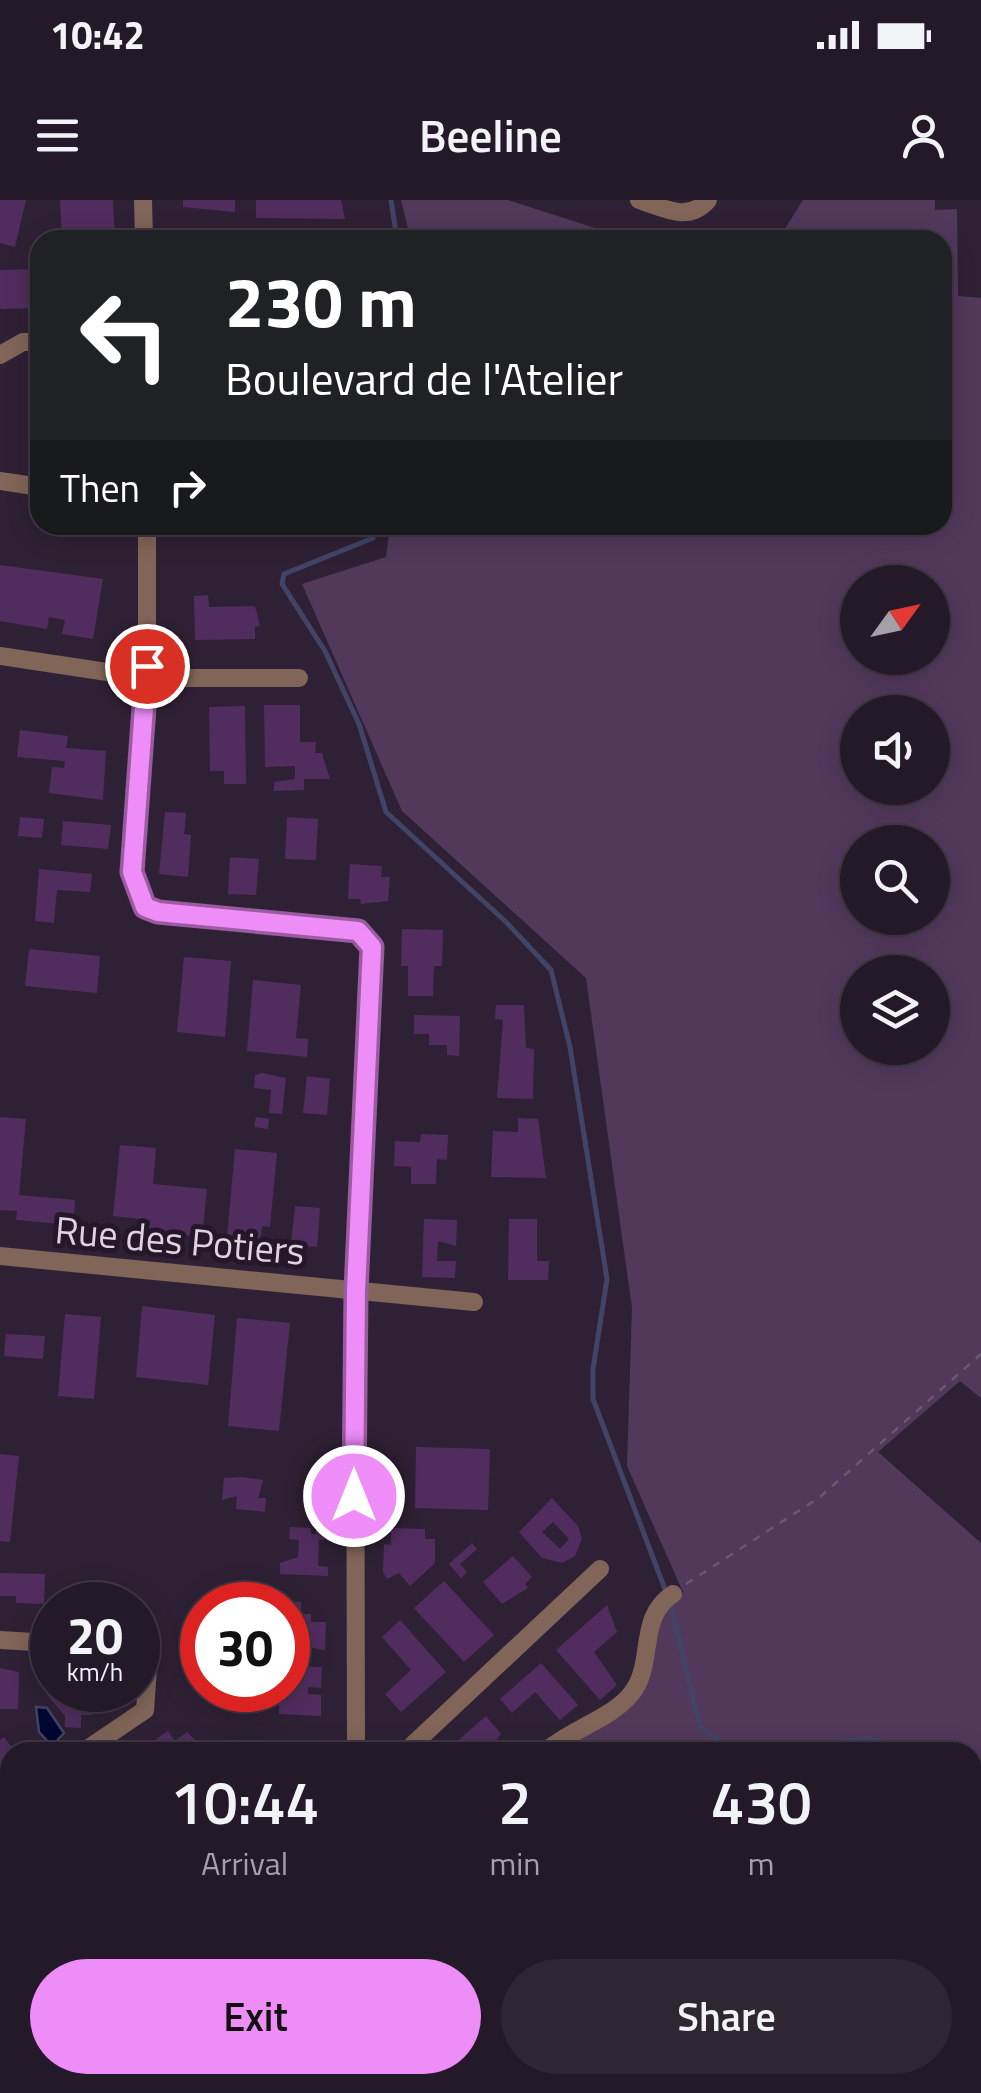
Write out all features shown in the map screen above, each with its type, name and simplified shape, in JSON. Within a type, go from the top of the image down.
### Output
[{"type":"street","points":[[144,200],[144,230]]},
{"type":"street","points":[[640,200],[683,214],[698,211],[708,200]]},
{"type":"street","points":[[0,355],[30,342]]},
{"type":"street","points":[[0,480],[30,485]]},
{"type":"street","points":[[147,535],[147,678],[132,872],[145,907],[158,912],[358,931],[372,947],[356,1290],[356,1742]]},
{"type":"street","points":[[0,656],[147,678],[299,678]]},
{"type":"street","name":"Rue des Potiers","points":[[0,1256],[474,1302]]},
{"type":"street","points":[[416,1742],[600,1570]]},
{"type":"street","points":[[560,1742],[630,1696],[642,1675],[648,1630],[668,1598]]},
{"type":"street","points":[[0,1640],[30,1641]]},
{"type":"street","points":[[97,1742],[142,1712]]},
{"type":"path","points":[[668,1598],[820,1497],[981,1354]]},
{"type":"shaded area","points":[[401,200],[508,200],[601,230],[408,230]]},
{"type":"shaded area","points":[[803,200],[935,200],[935,210],[957,209],[958,296],[981,298],[981,1398],[960,1381],[878,1452],[981,1543],[981,1742],[571,1742],[622,1711],[663,1610],[683,1592],[627,1466],[632,1308],[586,978],[402,811],[302,584],[386,557],[389,535],[952,535],[952,230],[784,230]]},
{"type":"water","points":[[37,1712],[50,1712],[64,1733],[56,1742],[48,1742],[39,1732]]},
{"type":"building","points":[[0,200],[26,200],[15,247],[0,243]]},
{"type":"building","points":[[60,200],[113,200],[114,230],[62,230]]},
{"type":"building","points":[[183,200],[235,200],[235,212],[183,207]]},
{"type":"building","points":[[256,200],[341,200],[345,219],[256,218]]},
{"type":"building","points":[[30,269],[30,308],[0,309],[0,270]]},
{"type":"building","points":[[0,565],[103,579],[93,639],[62,634],[65,620],[49,617],[47,629],[0,621]]},
{"type":"building","points":[[208,595],[209,607],[255,606],[260,626],[255,627],[255,639],[195,640],[194,596]]},
{"type":"building","points":[[264,705],[300,705],[300,742],[316,742],[315,753],[322,753],[330,779],[304,779],[304,790],[274,791],[274,782],[295,779],[295,766],[265,767]]},
{"type":"building","points":[[245,706],[246,784],[224,784],[224,771],[210,771],[209,707]]},
{"type":"building","points":[[20,730],[68,736],[66,748],[106,751],[103,800],[49,793],[52,767],[64,768],[65,761],[17,757]]},
{"type":"building","points":[[165,812],[186,813],[184,834],[191,835],[188,877],[159,874]]},
{"type":"building","points":[[20,817],[44,819],[42,838],[18,836]]},
{"type":"building","points":[[287,817],[318,819],[316,860],[285,859]]},
{"type":"building","points":[[63,821],[111,825],[108,849],[61,845]]},
{"type":"building","points":[[230,857],[259,859],[256,895],[228,894]]},
{"type":"building","points":[[350,864],[382,866],[381,877],[390,877],[388,901],[361,904],[360,899],[348,899]]},
{"type":"building","points":[[39,869],[92,874],[90,892],[57,890],[54,923],[35,921]]},
{"type":"building","points":[[402,929],[443,930],[442,966],[434,966],[433,996],[408,996],[408,966],[401,966]]},
{"type":"building","points":[[29,949],[100,956],[97,993],[25,986]]},
{"type":"building","points":[[184,957],[231,961],[225,1037],[177,1032]]},
{"type":"building","points":[[253,980],[301,985],[296,1038],[308,1039],[307,1057],[247,1051]]},
{"type":"building","points":[[496,1005],[524,1005],[526,1048],[534,1049],[533,1099],[497,1098],[503,1020],[495,1019]]},
{"type":"building","points":[[414,1015],[460,1016],[459,1056],[447,1055],[447,1045],[429,1045],[429,1034],[414,1034]]},
{"type":"building","points":[[255,1075],[286,1078],[282,1114],[269,1113],[271,1090],[254,1088]]},
{"type":"building","points":[[307,1076],[330,1079],[327,1115],[303,1113]]},
{"type":"building","points":[[0,1117],[26,1119],[19,1195],[75,1200],[73,1225],[16,1220],[17,1211],[0,1210]]},
{"type":"building","points":[[256,1117],[269,1119],[268,1129],[254,1127]]},
{"type":"building","points":[[518,1118],[538,1119],[546,1178],[491,1177],[493,1131],[518,1132]]},
{"type":"building","points":[[421,1134],[448,1135],[447,1160],[437,1159],[436,1184],[411,1184],[411,1167],[394,1166],[395,1141],[420,1142]]},
{"type":"building","points":[[120,1145],[156,1148],[153,1184],[207,1189],[202,1237],[149,1231],[150,1220],[113,1216]]},
{"type":"building","points":[[235,1149],[277,1153],[270,1227],[262,1226],[260,1240],[254,1242],[227,1237]]},
{"type":"building","points":[[295,1206],[320,1208],[317,1247],[291,1245]]},
{"type":"building","points":[[424,1219],[457,1220],[456,1246],[438,1241],[437,1261],[456,1261],[455,1278],[422,1277]]},
{"type":"building","points":[[509,1219],[537,1219],[537,1261],[549,1261],[548,1280],[508,1280]]},
{"type":"building","points":[[142,1306],[215,1315],[208,1385],[136,1377]]},
{"type":"building","points":[[65,1314],[101,1317],[94,1399],[58,1396]]},
{"type":"building","points":[[237,1318],[290,1323],[279,1431],[228,1426]]},
{"type":"building","points":[[6,1334],[45,1336],[43,1359],[4,1356]]},
{"type":"building","points":[[416,1447],[490,1449],[488,1510],[415,1508]]},
{"type":"building","points":[[0,1454],[19,1456],[10,1542],[0,1541]]},
{"type":"building","points":[[224,1478],[263,1480],[258,1498],[266,1498],[265,1512],[236,1509],[237,1496],[222,1500]]},
{"type":"building","points":[[552,1498],[578,1526],[582,1539],[575,1556],[562,1563],[542,1558],[519,1532]],"holes":[[[553,1522],[569,1539],[560,1549],[542,1532]]]},
{"type":"building","points":[[290,1527],[311,1528],[311,1534],[316,1534],[316,1528],[325,1529],[324,1540],[319,1540],[318,1566],[328,1567],[328,1576],[280,1574],[280,1563],[298,1557],[299,1540],[289,1539]]},
{"type":"building","points":[[391,1528],[425,1529],[425,1539],[435,1539],[435,1563],[410,1586],[399,1573],[387,1579],[383,1572],[384,1544],[391,1545]]},
{"type":"building","points":[[472,1543],[477,1549],[460,1564],[467,1572],[461,1578],[449,1564]]},
{"type":"building","points":[[513,1556],[532,1577],[525,1584],[528,1588],[502,1604],[483,1582]]},
{"type":"building","points":[[0,1573],[45,1574],[45,1582],[30,1582],[30,1604],[16,1603],[16,1596],[0,1596]]},
{"type":"building","points":[[444,1581],[494,1635],[464,1662],[414,1608]]},
{"type":"building","points":[[607,1605],[617,1632],[594,1652],[617,1685],[600,1700],[556,1650]]},
{"type":"building","points":[[310,1614],[311,1622],[326,1622],[325,1650],[310,1648]]},
{"type":"building","points":[[400,1620],[446,1672],[401,1712],[385,1694],[411,1670],[382,1637]]},
{"type":"building","points":[[541,1663],[578,1705],[560,1720],[535,1692],[512,1713],[500,1699]]},
{"type":"building","points":[[310,1667],[322,1667],[321,1688],[310,1687]]},
{"type":"building","points":[[0,1668],[19,1672],[18,1709],[0,1709]]},
{"type":"building","points":[[310,1694],[321,1695],[321,1716],[279,1714],[310,1712]]},
{"type":"building","points":[[62,1712],[94,1712],[81,1715],[81,1728],[65,1727]]},
{"type":"building","points":[[486,1716],[501,1734],[497,1740],[505,1742],[456,1742]]},
{"type":"building","points":[[168,1731],[175,1741],[187,1732],[197,1742],[152,1742]]},
{"type":"waterway","points":[[391,200],[396,230]]},
{"type":"waterway","points":[[373,535],[284,574],[282,584],[325,651],[359,724],[386,812],[506,922],[551,970],[570,1047],[607,1279],[593,1369],[593,1399],[666,1592]]},
{"type":"waterway","points":[[670,1602],[700,1727],[722,1742]]},
{"type":"waterway","points":[[837,1742],[884,1742]]},
{"type":"route","points":[[147,666],[132,872],[145,907],[158,912],[358,931],[372,947],[356,1290],[354,1496]]}]
